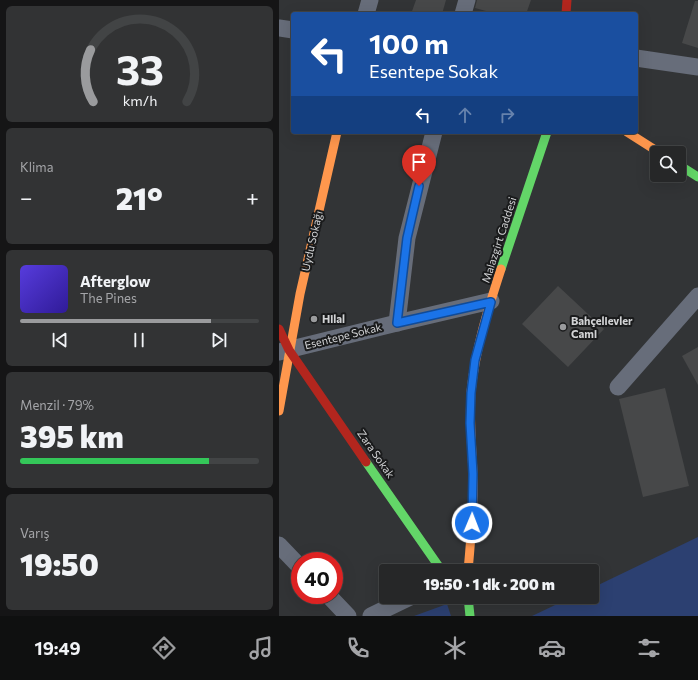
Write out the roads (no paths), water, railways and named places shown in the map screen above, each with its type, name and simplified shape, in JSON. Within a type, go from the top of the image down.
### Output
[{"type":"street","points":[[367,12],[370,0]]},
{"type":"street","points":[[464,12],[467,0]]},
{"type":"street","points":[[566,12],[567,0]]},
{"type":"street","points":[[279,28],[291,30]]},
{"type":"street","points":[[638,58],[698,67]]},
{"type":"street","name":"Uydu Sokağı","points":[[279,411],[284,351],[300,294],[337,134]]},
{"type":"street","points":[[397,323],[407,238],[412,213],[433,134]]},
{"type":"street","name":"Malazgirt Caddesi","points":[[468,564],[472,511],[473,474],[470,423],[471,393],[475,360],[491,302],[546,134]]},
{"type":"street","points":[[630,134],[650,147]]},
{"type":"street","points":[[686,169],[698,177]]},
{"type":"street","points":[[618,387],[698,296]]},
{"type":"street","name":"Esentepe Sokak","points":[[284,351],[397,323],[491,302]]},
{"type":"street","name":"Zara Sokak","points":[[279,329],[284,351],[437,564]]},
{"type":"street","points":[[279,545],[291,558]]},
{"type":"street","points":[[337,604],[348,616]]},
{"type":"street","points":[[371,616],[396,604]]},
{"type":"street","points":[[469,604],[470,616]]},
{"type":"place","name":"Hilal","points":[[314,319]]},
{"type":"place","name":"Bahçelievler Cami","points":[[563,327]]}]
